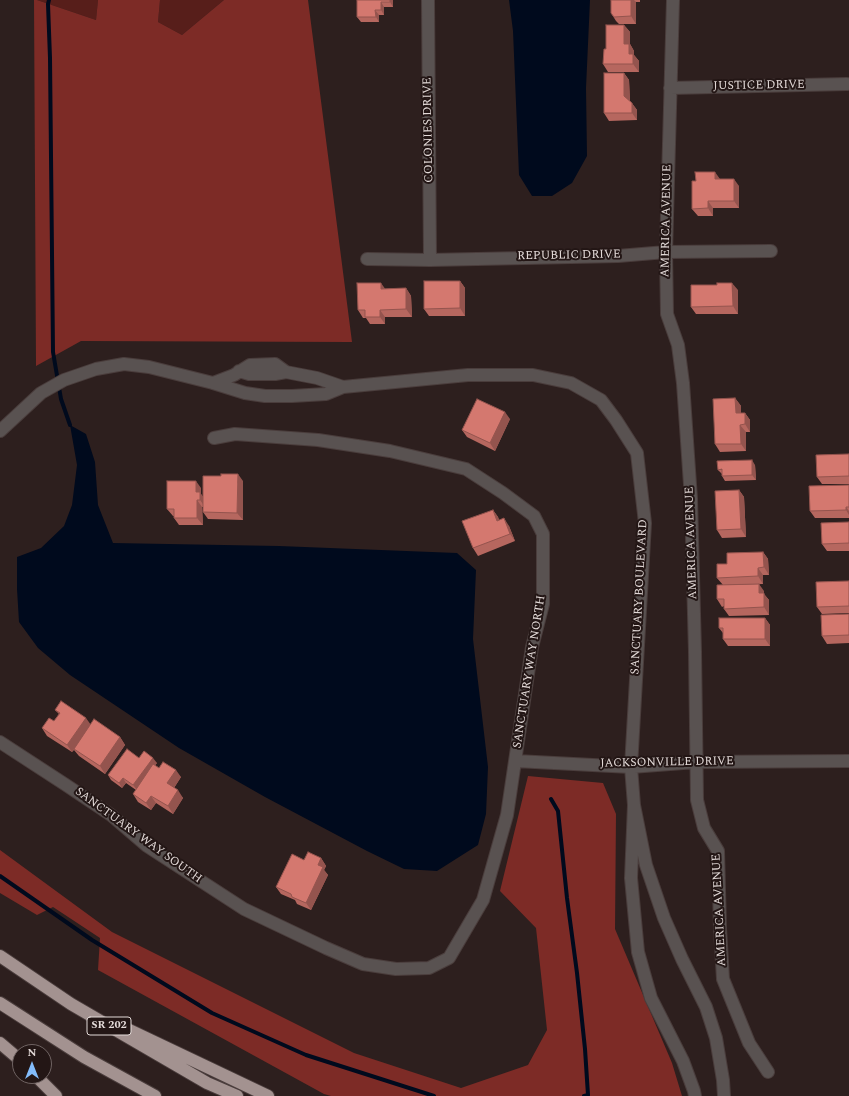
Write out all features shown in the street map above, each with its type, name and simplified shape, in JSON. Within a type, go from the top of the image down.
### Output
[{"type":"highway","name":"SR 202","points":[[0,956],[71,1004],[207,1083],[237,1096]]},
{"type":"highway","points":[[0,1003],[84,1057],[155,1096]]},
{"type":"highway","points":[[71,1004],[135,1032],[268,1096]]},
{"type":"highway","points":[[0,1043],[12,1053]]},
{"type":"highway","points":[[44,1084],[56,1096]]},
{"type":"street","name":"COLONIES DRIVE","points":[[428,0],[430,260]]},
{"type":"street","name":"AMERICA AVENUE","points":[[673,0],[666,252],[667,314],[678,345],[683,384],[691,499],[697,800],[704,828],[718,851],[723,979],[749,1043],[768,1072]]},
{"type":"street","name":"JUSTICE DRIVE","points":[[670,88],[848,84]]},
{"type":"street","name":"REPUBLIC DRIVE","points":[[367,259],[430,260],[618,256],[666,252],[771,251]]},
{"type":"street","name":"SANCTUARY BOULEVARD","points":[[0,431],[41,393],[64,380],[96,369],[124,364],[149,367],[213,383],[245,393],[265,396],[326,394],[343,387],[468,375],[533,375],[571,383],[601,400],[613,415],[637,453],[645,523],[631,766],[634,805],[631,878],[638,952],[651,998],[683,1061],[695,1096]]},
{"type":"street","name":"SANCTUARY BOULEVARD","points":[[213,383],[234,375],[239,371],[249,374],[275,374],[286,372],[316,378],[343,387]]},
{"type":"street","name":"SANCTUARY WAY NORTH","points":[[214,438],[235,434],[318,440],[390,451],[466,469],[504,493],[534,516],[543,534],[543,604],[532,647],[516,762]]},
{"type":"street","name":"SANCTUARY WAY SOUTH","points":[[0,742],[98,806],[148,846],[244,909],[363,964],[396,969],[428,968],[449,958],[483,900],[507,815],[516,762]]},
{"type":"street","name":"JACKSONVILLE DRIVE","points":[[516,762],[631,766],[696,762],[849,761]]},
{"type":"street","name":"SANCTUARY BOULEVARD","points":[[634,805],[646,865],[664,918],[682,960],[706,1007],[716,1038],[724,1096]]},
{"type":"shaded area","points":[[34,0],[96,20],[98,0],[160,0],[158,22],[182,35],[224,0],[308,0],[352,342],[81,341],[36,366]]},
{"type":"shaded area","points":[[37,0],[98,0],[96,20]]},
{"type":"shaded area","points":[[160,0],[224,0],[182,35],[158,22]]},
{"type":"shaded area","points":[[528,776],[603,783],[616,814],[615,929],[672,1063],[682,1096],[331,1096],[324,1094],[98,970],[100,938],[53,907],[37,915],[0,893],[0,850],[112,932],[354,1053],[461,1088],[528,1065],[547,1030],[536,928],[500,891]]},
{"type":"water","points":[[509,0],[590,0],[586,88],[587,156],[572,183],[552,196],[532,196],[519,175],[513,31]]},
{"type":"water","points":[[70,425],[86,434],[95,462],[98,505],[113,543],[279,546],[457,553],[476,570],[473,639],[488,767],[486,814],[478,845],[437,871],[404,869],[265,797],[179,748],[70,675],[38,648],[19,622],[17,557],[41,548],[64,526],[72,505],[77,465]]},
{"type":"building","points":[[357,0],[390,0],[390,2],[381,2],[381,10],[375,10],[376,17],[357,17]]},
{"type":"building","points":[[611,0],[631,0],[631,16],[614,17],[611,13]]},
{"type":"building","points":[[606,25],[624,25],[624,44],[629,44],[629,54],[633,54],[633,64],[603,64],[604,49],[606,49]]},
{"type":"building","points":[[604,73],[624,73],[624,96],[632,103],[632,113],[604,113]]},
{"type":"building","points":[[695,172],[715,172],[715,179],[734,179],[734,201],[708,201],[708,208],[692,209],[692,181],[696,181]]},
{"type":"building","points":[[424,281],[460,281],[460,308],[424,309]]},
{"type":"building","points":[[357,283],[381,283],[381,289],[406,288],[406,309],[380,310],[380,317],[365,317],[365,310],[358,310]]},
{"type":"building","points":[[717,283],[732,283],[733,306],[691,307],[691,285],[717,285]]},
{"type":"building","points":[[735,398],[736,413],[745,413],[745,424],[740,425],[741,444],[715,444],[713,399]]},
{"type":"building","points":[[477,399],[505,412],[490,443],[462,430]]},
{"type":"building","points":[[849,454],[849,476],[817,477],[816,455]]},
{"type":"building","points":[[752,460],[752,475],[722,476],[722,469],[718,470],[717,461]]},
{"type":"building","points":[[221,474],[238,474],[237,513],[203,512],[203,476],[221,476]]},
{"type":"building","points":[[167,481],[196,481],[196,492],[200,492],[200,500],[197,500],[197,518],[174,518],[174,509],[167,509]]},
{"type":"building","points":[[849,485],[849,507],[846,507],[846,510],[810,511],[809,486]]},
{"type":"building","points":[[739,490],[741,529],[717,530],[715,491]]},
{"type":"building","points":[[493,510],[497,521],[504,518],[510,534],[473,548],[462,521]]},
{"type":"building","points":[[849,522],[849,543],[822,544],[821,523]]},
{"type":"building","points":[[763,552],[764,567],[758,568],[758,576],[717,578],[717,564],[727,564],[727,553]]},
{"type":"building","points":[[849,581],[849,606],[817,607],[816,582]]},
{"type":"building","points":[[759,584],[759,593],[764,593],[764,607],[724,609],[724,599],[717,599],[717,585]]},
{"type":"building","points":[[849,614],[849,635],[822,636],[821,615]]},
{"type":"building","points":[[719,618],[765,618],[765,639],[723,639],[723,628],[719,628]]},
{"type":"building","points":[[61,701],[86,718],[67,745],[42,728],[49,718],[54,721],[60,713],[55,710]]},
{"type":"building","points":[[94,719],[120,737],[100,766],[74,749]]},
{"type":"building","points":[[127,749],[139,758],[144,751],[153,758],[133,785],[123,778],[119,783],[108,775]]},
{"type":"building","points":[[163,762],[176,770],[167,783],[178,790],[168,806],[151,796],[146,803],[133,794],[153,764],[159,768]]},
{"type":"building","points":[[308,852],[321,858],[318,865],[323,867],[306,903],[292,897],[291,894],[276,887],[292,854],[304,860]]},
{"type":"waterway","points":[[49,0],[53,352],[61,399],[70,425]]},
{"type":"waterway","points":[[551,799],[558,811],[577,973],[588,1095],[584,1096]]},
{"type":"waterway","points":[[0,876],[92,940],[212,1013],[306,1055],[434,1096]]}]
